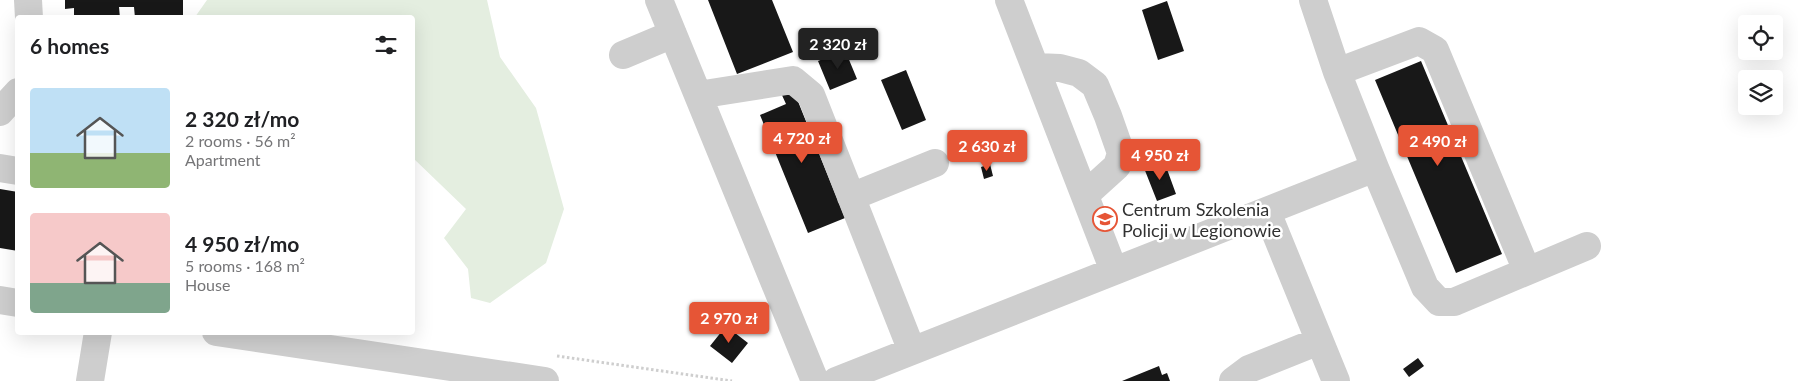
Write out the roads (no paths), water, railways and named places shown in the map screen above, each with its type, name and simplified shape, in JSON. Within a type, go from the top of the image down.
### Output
[{"type":"lane","points":[[28,0],[29,15]]},
{"type":"lane","points":[[659,0],[815,381]]},
{"type":"lane","points":[[1009,0],[1114,271]]},
{"type":"lane","points":[[1313,0],[1337,72],[1375,168],[1425,287],[1439,302],[1454,302],[1587,246]]},
{"type":"lane","points":[[623,54],[673,34]]},
{"type":"lane","points":[[1337,72],[1418,41],[1435,50],[1527,271]]},
{"type":"lane","points":[[1036,67],[1060,68],[1079,73],[1095,85],[1108,116],[1121,153],[1117,166],[1085,195]]},
{"type":"lane","points":[[698,95],[793,80],[811,95],[912,351]]},
{"type":"lane","points":[[0,112],[15,95]]},
{"type":"lane","points":[[851,197],[935,163]]},
{"type":"lane","points":[[0,168],[15,170]]},
{"type":"lane","points":[[836,381],[1375,168]]},
{"type":"lane","points":[[1266,212],[1336,381]]},
{"type":"lane","points":[[0,300],[15,302]]},
{"type":"lane","points":[[90,381],[98,335]]},
{"type":"lane","points":[[253,335],[365,344],[425,372],[545,381]]},
{"type":"lane","points":[[1233,381],[1249,369],[1319,341]]},
{"type":"place","name":"Centrum Szkolenia Policji w Legionowie","points":[[1105,219]]}]
